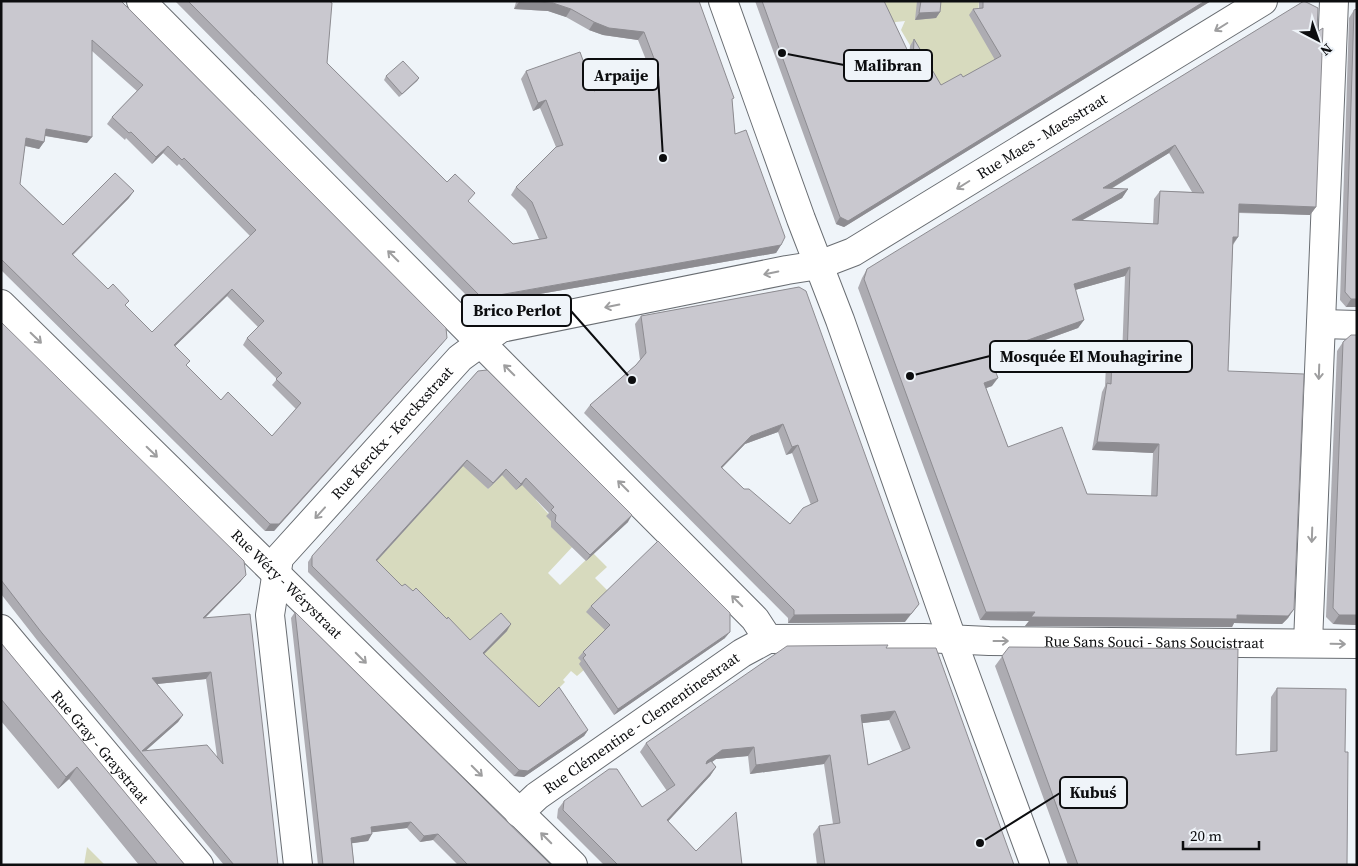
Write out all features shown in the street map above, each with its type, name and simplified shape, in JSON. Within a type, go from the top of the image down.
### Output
[{"type":"street","points":[[141,1],[755,619],[768,639]]},
{"type":"street","points":[[723,1],[840,320],[952,639],[1035,865]]},
{"type":"street","name":"Rue Maes - Maesstraat","points":[[819,265],[853,252],[1263,1]]},
{"type":"street","points":[[1308,643],[1334,1]]},
{"type":"street","name":"Rue Kerckx - Kerckxstraat","points":[[298,865],[270,615],[279,558],[460,358],[501,328],[786,270],[819,265]]},
{"type":"street","name":"Rue Wéry - Wérystraat","points":[[1,304],[573,865]]},
{"type":"street","points":[[1321,324],[1357,325]]},
{"type":"street","name":"Rue Gray - Graystraat","points":[[1,629],[199,865]]},
{"type":"street","name":"Rue Sans Souci - Sans Soucistraat","points":[[768,639],[952,639],[988,641],[1357,644]]},
{"type":"street","name":"Rue Clémentine - Clementinestraat","points":[[519,813],[538,796],[570,773],[742,653],[768,639]]},
{"type":"green space","points":[[872,1],[979,1],[978,15],[1007,57],[938,93],[901,30],[905,21],[896,22],[864,33]]},
{"type":"green space","points":[[457,455],[488,489],[508,469],[531,476],[536,500],[575,544],[548,573],[560,585],[593,553],[607,567],[595,578],[608,591],[616,642],[577,676],[571,671],[563,680],[565,682],[558,689],[547,714],[398,592],[354,532]]},
{"type":"green space","points":[[87,847],[105,865],[84,865]]},
{"type":"building","points":[[1,1],[121,1],[446,328],[447,338],[279,524],[270,524],[1,259]],"holes":[[[92,40],[143,85],[112,117],[129,133],[131,132],[156,157],[168,146],[182,160],[184,158],[256,230],[152,332],[125,305],[129,301],[113,284],[108,289],[72,254],[134,191],[115,173],[63,225],[20,184],[26,138],[44,142],[46,129],[92,137]],[[232,289],[264,321],[247,338],[282,373],[276,379],[301,403],[272,436],[228,392],[221,400],[186,365],[190,361],[174,345]]]},
{"type":"building","points":[[188,1],[329,1],[332,3],[327,63],[447,182],[455,174],[475,193],[468,201],[513,244],[547,238],[532,202],[516,187],[556,147],[563,145],[546,100],[538,103],[526,71],[580,52],[594,91],[658,69],[644,32],[609,28],[571,9],[553,3],[519,1],[699,1],[734,98],[732,99],[735,134],[746,130],[785,237],[781,245],[482,298]]},
{"type":"building","points":[[762,1],[884,1],[913,62],[914,39],[941,85],[961,74],[963,77],[1001,56],[973,9],[983,8],[983,1],[1205,1],[848,221],[840,217]]},
{"type":"building","points":[[921,1],[941,1],[940,12],[919,13]]},
{"type":"building","points":[[1304,1],[1318,8],[1317,32],[1323,28],[1316,207],[1239,204],[1238,237],[1233,237],[1228,371],[1304,374],[1294,609],[1288,616],[1237,615],[1237,619],[1031,617],[1035,612],[986,612],[864,279],[867,269]],"holes":[[[1175,145],[1204,193],[1160,191],[1158,224],[1072,220],[1128,189],[1103,188]],[[1130,267],[1127,357],[1112,357],[1111,384],[1107,383],[1097,442],[1159,444],[1157,496],[1087,494],[1062,427],[1008,447],[984,383],[998,378],[989,354],[1084,320],[1074,284]]]},
{"type":"building","points":[[1357,9],[1357,299],[1351,299],[1345,292],[1354,10]]},
{"type":"building","points":[[403,61],[419,78],[402,94],[386,76]]},
{"type":"building","points":[[799,287],[806,291],[919,604],[911,614],[794,615],[794,610],[590,405],[636,365],[646,353],[641,316]],"holes":[[[783,424],[792,447],[798,445],[818,501],[803,508],[790,524],[749,489],[744,489],[721,467],[751,436]]]},
{"type":"building","points":[[1,322],[244,561],[246,575],[203,618],[250,614],[278,865],[234,865],[42,633],[1,580]],"holes":[[[211,672],[223,764],[207,745],[142,751],[183,715],[152,678]]]},
{"type":"building","points":[[1351,335],[1357,335],[1357,615],[1339,615],[1333,608],[1343,342]]},
{"type":"building","points":[[487,370],[632,515],[590,555],[555,521],[556,515],[551,510],[554,507],[526,478],[521,484],[506,469],[493,483],[467,460],[376,560],[402,586],[405,584],[413,591],[416,588],[470,640],[501,613],[511,624],[483,653],[539,707],[559,687],[588,730],[528,771],[519,770],[312,566],[312,556],[478,371]]},
{"type":"building","points":[[658,541],[730,613],[730,632],[618,709],[583,658],[586,655],[583,652],[610,625],[591,606]]},
{"type":"building","points":[[295,612],[551,865],[468,865],[438,834],[424,836],[411,822],[371,827],[372,834],[351,838],[354,865],[323,865]]},
{"type":"building","points":[[1,643],[185,865],[158,865],[77,767],[66,777],[1,699]]},
{"type":"building","points":[[888,645],[886,648],[936,648],[1014,865],[825,865],[819,826],[840,823],[830,755],[756,765],[754,747],[722,750],[707,761],[706,764],[711,761],[716,767],[667,820],[696,851],[736,812],[742,865],[618,865],[563,810],[564,801],[609,769],[617,769],[642,807],[675,785],[646,743],[787,646]],"holes":[[[895,711],[910,748],[868,765],[861,715]]]},
{"type":"building","points":[[1009,647],[1238,649],[1236,755],[1277,751],[1277,688],[1346,689],[1345,752],[1348,752],[1347,865],[1078,865],[1002,656]]},
{"type":"place","name":"Malibran","points":[[782,53]]},
{"type":"place","name":"Arpaije","points":[[663,158]]},
{"type":"place","name":"Mosquée El Mouhagirine","points":[[910,376]]},
{"type":"place","name":"Brico Perlot","points":[[632,380]]},
{"type":"place","name":"Kubuś","points":[[980,843]]}]
